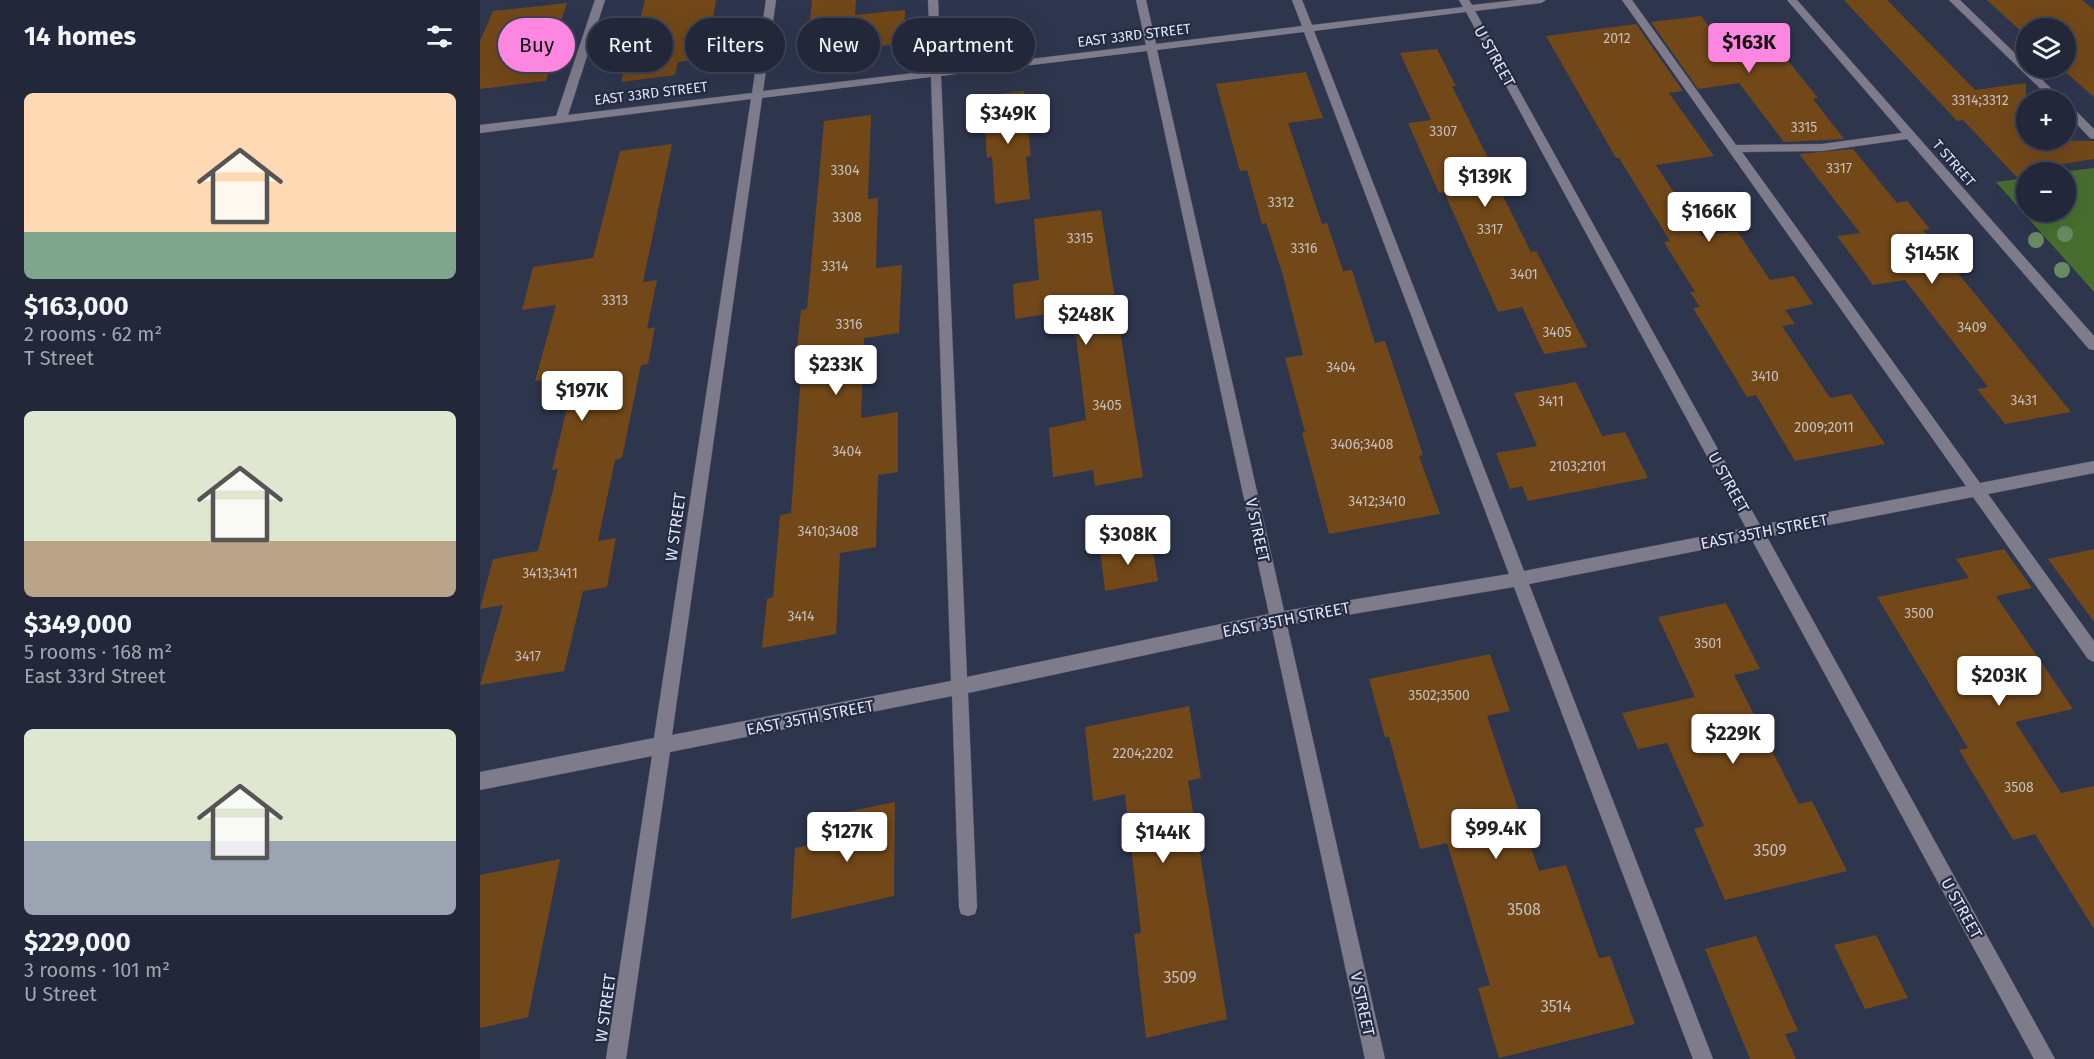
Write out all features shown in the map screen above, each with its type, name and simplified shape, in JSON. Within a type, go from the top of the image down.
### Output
[{"type":"street","points":[[561,118],[600,0]]},
{"type":"street","name":"W STREET","points":[[616,1059],[771,0]]},
{"type":"street","points":[[933,0],[968,907]]},
{"type":"street","name":"V STREET","points":[[1141,0],[1375,1059]]},
{"type":"street","points":[[1297,0],[1703,1059]]},
{"type":"street","name":"EAST 33RD STREET","points":[[480,129],[1308,29],[1466,4],[1541,0]]},
{"type":"street","points":[[1627,0],[2094,654]]},
{"type":"street","name":"T STREET","points":[[1792,0],[2094,345]]},
{"type":"street","points":[[1954,0],[2048,90]]},
{"type":"street","name":"U STREET","points":[[1466,4],[2045,1059]]},
{"type":"street","points":[[2076,117],[2094,135]]},
{"type":"street","points":[[1732,148],[1773,151],[1809,150],[1869,143],[1911,135]]},
{"type":"street","name":"EAST 35TH STREET","points":[[480,781],[959,687],[1278,619],[1519,579],[2094,467]]},
{"type":"green space","points":[[2094,168],[2094,292],[2032,222],[2076,222],[2076,170]]},
{"type":"green space","points":[[2016,179],[2016,204],[1996,182]]},
{"type":"building","points":[[645,0],[716,0],[713,18],[685,18],[685,61],[678,62],[675,75],[621,82],[624,72],[673,72],[673,18],[640,18]]},
{"type":"building","points":[[812,0],[856,0],[855,15],[905,10],[905,18],[892,18],[892,45],[880,46],[880,18],[810,18]]},
{"type":"building","points":[[1844,0],[1887,0],[1975,90],[2026,83],[2026,90],[2016,90],[2016,150],[2076,150],[2076,141],[2094,141],[2094,159],[2075,162],[2016,162],[2016,176],[1963,120],[1957,121]]},
{"type":"building","points":[[1987,0],[2082,0],[2094,10],[2094,97],[2072,78],[2076,78],[2076,18],[2016,18],[2016,27]]},
{"type":"building","points":[[567,3],[562,18],[498,18],[498,72],[549,72],[546,81],[480,89],[480,41],[493,11]]},
{"type":"building","points":[[1701,16],[1713,31],[1759,25],[1818,98],[1813,99],[1844,139],[1784,142],[1739,83],[1698,89],[1651,22]]},
{"type":"building","points":[[1636,24],[1683,91],[1669,93],[1714,156],[1656,165],[1702,236],[1737,231],[1770,280],[1794,276],[1813,304],[1785,310],[1795,324],[1782,326],[1830,398],[1851,394],[1885,444],[1795,461],[1756,395],[1747,397],[1693,308],[1700,307],[1690,292],[1695,292],[1664,242],[1670,241],[1619,158],[1616,158],[1546,36]]},
{"type":"building","points":[[1437,49],[1456,86],[1452,86],[1501,184],[1497,184],[1531,252],[1536,251],[1587,347],[1544,354],[1522,307],[1498,312],[1444,192],[1439,193],[1408,123],[1431,120],[1400,53]]},
{"type":"building","points":[[1306,72],[1323,118],[1288,123],[1322,224],[1327,223],[1343,271],[1352,270],[1375,343],[1385,341],[1423,455],[1419,456],[1440,514],[1329,534],[1285,358],[1303,355],[1282,272],[1266,223],[1262,224],[1247,170],[1240,171],[1216,84]]},
{"type":"building","points":[[1024,91],[1031,156],[1026,157],[1030,199],[995,204],[992,157],[987,158],[983,96]]},
{"type":"building","points":[[871,115],[868,199],[878,198],[876,268],[902,265],[899,333],[864,338],[861,418],[898,412],[898,472],[878,475],[876,547],[840,553],[836,634],[762,648],[767,599],[773,597],[780,515],[791,513],[803,347],[797,348],[801,310],[807,309],[824,121]]},
{"type":"building","points":[[672,144],[643,282],[657,280],[647,329],[655,327],[648,364],[641,365],[622,458],[615,460],[598,541],[616,538],[607,587],[583,591],[564,671],[480,685],[503,605],[480,609],[493,559],[538,551],[558,469],[552,470],[575,375],[535,381],[556,305],[522,310],[533,267],[593,258],[620,151]]},
{"type":"building","points":[[1853,149],[1897,203],[1907,201],[1930,229],[1923,230],[2071,412],[2005,424],[1977,389],[1988,387],[1905,280],[1873,285],[1837,236],[1860,233],[1799,154]]},
{"type":"building","points":[[1101,210],[1143,477],[1095,486],[1093,470],[1053,477],[1049,428],[1086,420],[1073,310],[1015,319],[1013,284],[1039,280],[1034,219]]},
{"type":"building","points":[[1576,382],[1602,436],[1625,432],[1648,478],[1528,501],[1522,486],[1510,489],[1496,453],[1537,446],[1514,393]]},
{"type":"building","points":[[1151,541],[1158,581],[1105,591],[1100,550]]},
{"type":"building","points":[[2004,549],[2032,588],[1996,596],[2073,709],[2015,722],[2061,793],[2094,786],[2094,929],[2035,834],[2013,840],[1959,750],[1968,748],[1877,597],[1969,578],[1956,559]]},
{"type":"building","points":[[2094,549],[2094,622],[2048,559]]},
{"type":"building","points":[[1726,603],[1760,669],[1734,675],[1799,804],[1812,801],[1847,871],[1725,900],[1694,829],[1704,826],[1667,743],[1638,749],[1622,713],[1695,697],[1658,617]]},
{"type":"building","points":[[1490,654],[1510,711],[1487,716],[1539,871],[1566,865],[1599,958],[1610,956],[1635,1024],[1499,1058],[1478,988],[1490,985],[1447,843],[1420,849],[1389,737],[1385,737],[1369,679]]},
{"type":"building","points":[[1189,706],[1201,778],[1188,781],[1227,1019],[1146,1038],[1134,934],[1141,933],[1125,794],[1093,801],[1085,727]]},
{"type":"building","points":[[895,802],[894,896],[791,919],[795,848],[826,842],[827,816]]},
{"type":"building","points":[[560,859],[528,1017],[480,1028],[480,875]]},
{"type":"building","points":[[1876,935],[1908,998],[1865,1009],[1834,945]]},
{"type":"building","points":[[1756,936],[1798,1031],[1785,1034],[1796,1059],[1750,1059],[1705,949]]}]
